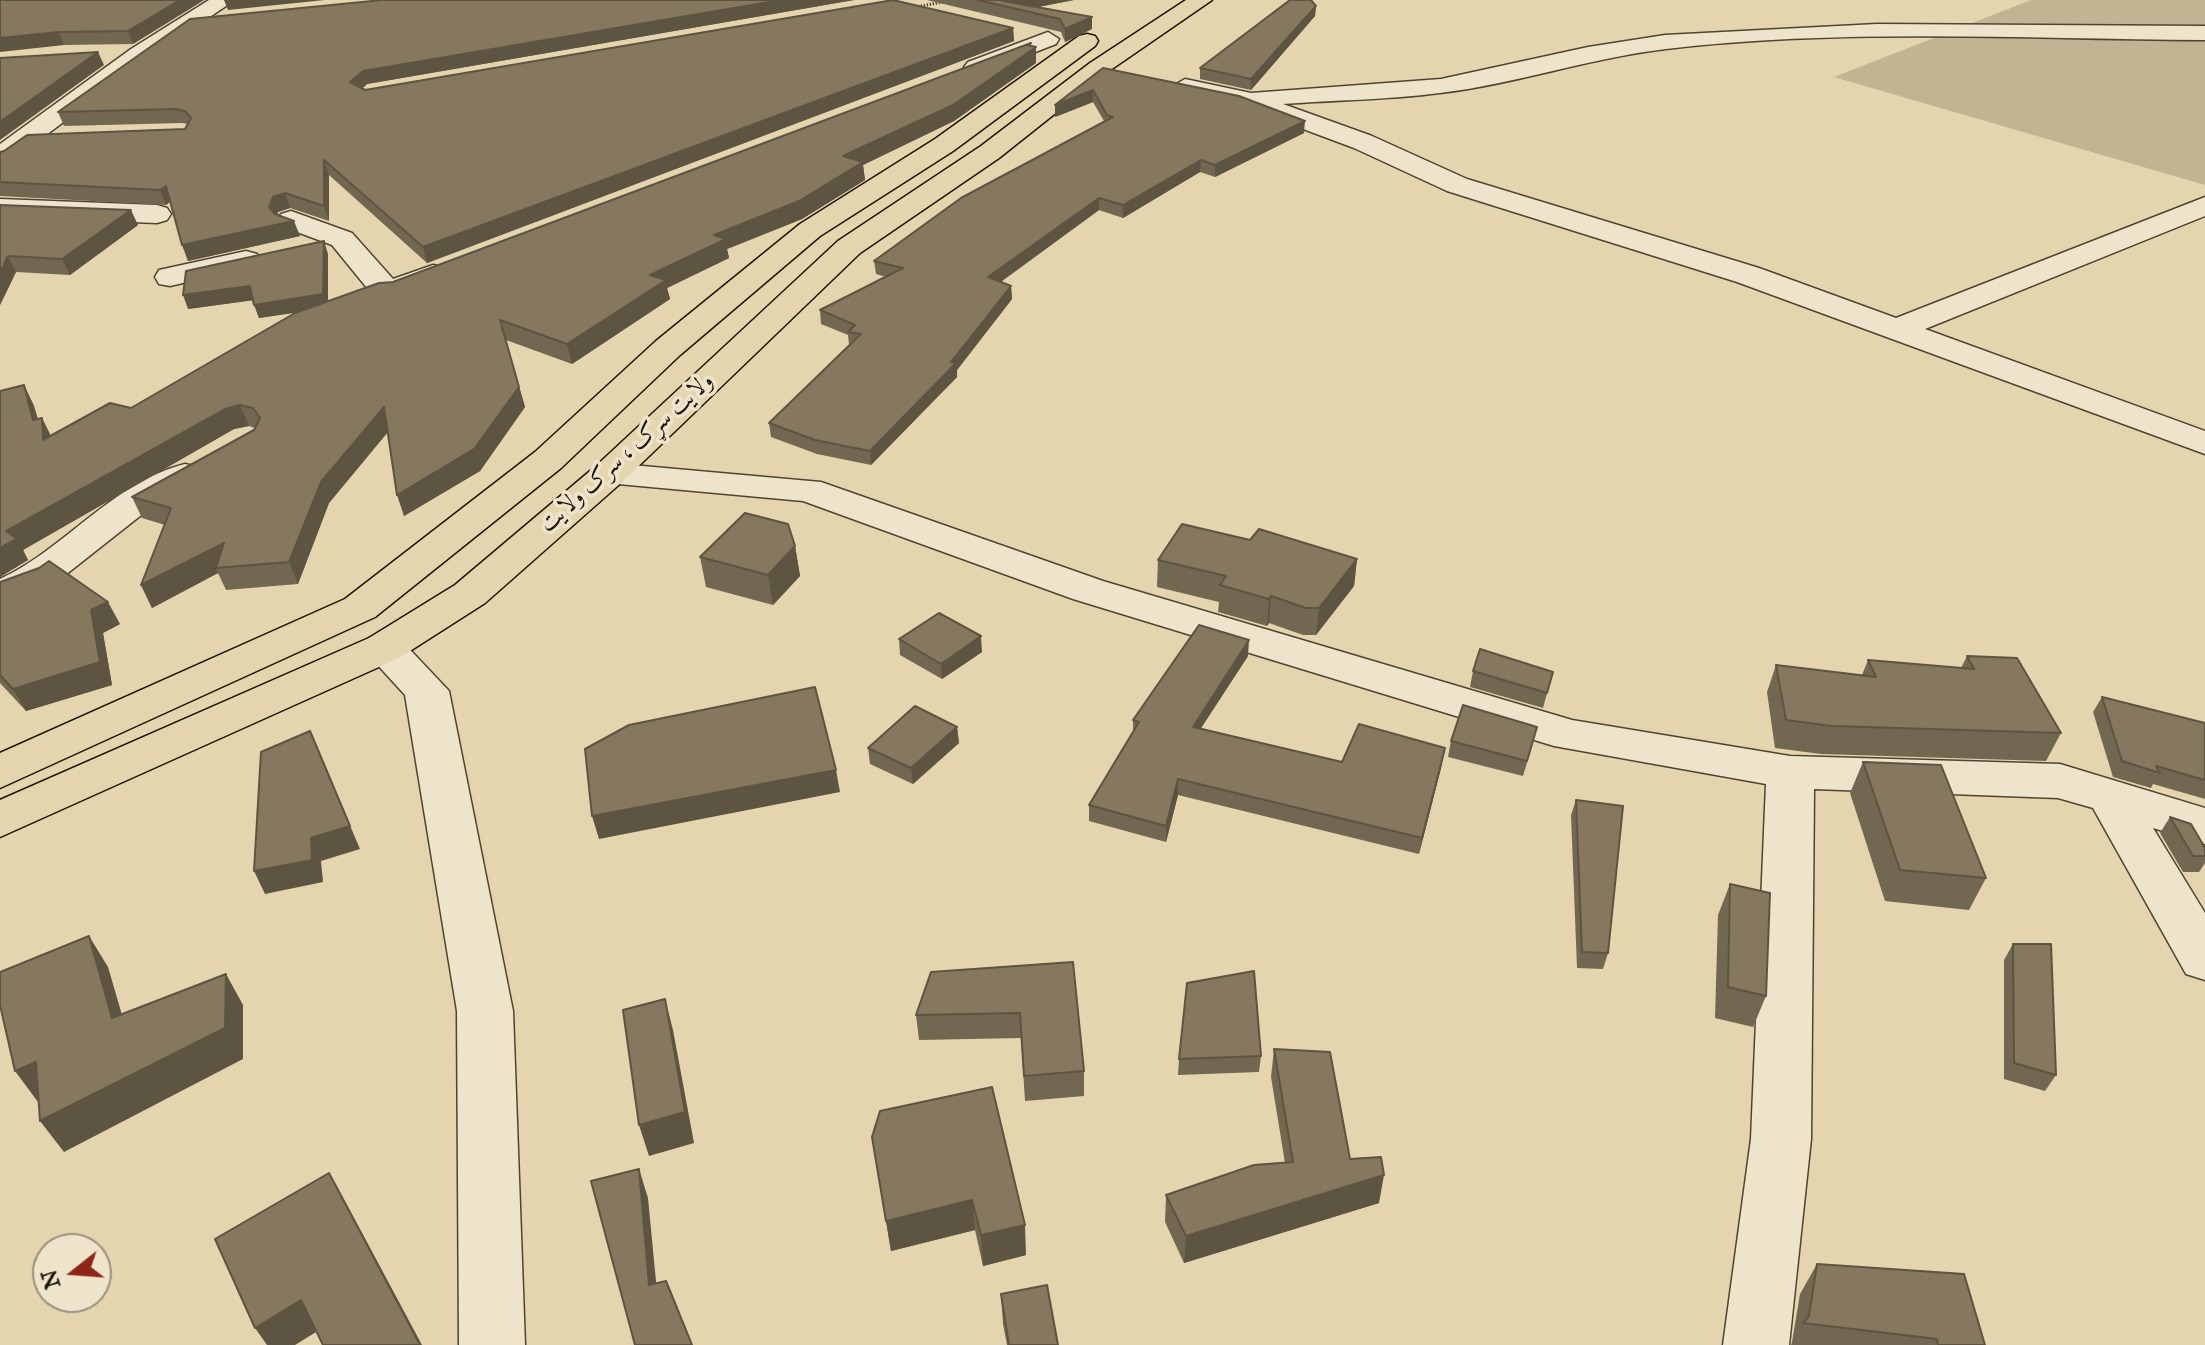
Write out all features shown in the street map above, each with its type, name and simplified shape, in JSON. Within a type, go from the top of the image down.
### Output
[{"type":"main road","name":"ولایت سړک ، سرک ولایت","points":[[0,772],[360,608],[548,460],[668,348],[810,230],[944,145],[1074,52],[1158,0]]},
{"type":"main road","name":"ولایت سړک ، سرک ولایت","points":[[0,820],[384,648],[470,594],[609,474],[849,247],[990,152],[1074,52],[1201,0]]},
{"type":"street","points":[[0,157],[184,23],[228,10]]},
{"type":"street","points":[[1004,28],[1150,79],[1246,99],[1363,142],[1457,185],[1684,254],[2205,443]]},
{"type":"street","points":[[1246,99],[1441,86],[1603,52],[1665,42],[1751,35],[1877,31],[2202,30]]},
{"type":"street","points":[[946,78],[1074,52]]},
{"type":"street","points":[[94,54],[139,54]]},
{"type":"street","points":[[26,138],[74,137]]},
{"type":"street","points":[[1897,329],[2205,206]]},
{"type":"street","points":[[0,208],[157,214]]},
{"type":"street","points":[[291,220],[342,239],[387,292],[461,264]]},
{"type":"street","points":[[170,277],[342,239]]},
{"type":"street","points":[[0,595],[36,578],[126,508],[221,455]]},
{"type":"street","points":[[609,474],[808,490],[1088,590],[1570,735],[1790,772],[2060,781],[2205,826]]},
{"type":"street","points":[[384,648],[427,691],[485,1011],[492,1345]]},
{"type":"street","points":[[1756,1345],[1781,1139],[1790,772]]},
{"type":"street","points":[[2110,796],[2205,959]]},
{"type":"path","points":[[914,7],[954,0]]},
{"type":"shaded area","points":[[2031,0],[2205,0],[2205,185],[1834,77]]},
{"type":"building","points":[[0,0],[180,0],[128,31],[59,32],[0,38]]},
{"type":"building","points":[[382,0],[781,0],[363,71],[350,82],[365,90],[893,0],[1013,28],[423,247],[324,160],[324,206],[285,193],[273,197],[269,207],[275,214],[294,221],[182,245],[166,186],[160,190],[0,182],[0,152],[27,135],[185,129],[191,118],[185,111],[176,109],[58,112],[190,19]]},
{"type":"building","points":[[978,0],[1010,0],[1003,1],[1092,17],[1065,29],[1060,19]]},
{"type":"building","points":[[1290,0],[1311,0],[1316,6],[1251,79],[1200,68]]},
{"type":"building","points":[[1031,43],[1027,45],[1036,47],[953,105],[843,156],[863,162],[799,201],[714,235],[726,239],[650,275],[666,280],[567,344],[500,320],[519,387],[474,449],[397,495],[384,407],[321,482],[289,562],[216,568],[224,543],[141,585],[171,508],[132,497],[254,430],[260,418],[253,408],[240,405],[225,409],[6,531],[17,539],[0,548],[0,391],[24,385],[33,420],[42,418],[43,440],[110,403],[131,408],[295,313],[379,283],[393,282]]},
{"type":"building","points":[[98,52],[0,122],[0,58]]},
{"type":"building","points":[[1103,68],[1239,96],[1305,121],[1215,165],[1201,160],[1123,205],[1099,198],[988,277],[1011,286],[951,362],[956,363],[870,451],[815,440],[769,423],[861,334],[848,332],[855,325],[820,310],[903,268],[874,261],[961,198],[1113,117],[1107,115],[1093,90],[1055,105]]},
{"type":"building","points":[[0,205],[131,210],[62,259],[8,256],[0,273]]},
{"type":"building","points":[[324,241],[323,294],[254,305],[250,286],[183,295],[186,271]]},
{"type":"building","points":[[745,513],[788,524],[795,546],[768,575],[700,557]]},
{"type":"building","points":[[1182,524],[1250,540],[1259,529],[1357,559],[1319,608],[1306,608],[1271,596],[1269,599],[1220,585],[1226,576],[1158,560]]},
{"type":"building","points":[[49,561],[108,602],[91,610],[100,662],[13,689],[0,675],[0,582],[39,568]]},
{"type":"building","points":[[939,613],[981,636],[941,664],[899,639]]},
{"type":"building","points":[[1199,625],[1249,640],[1193,727],[1342,762],[1359,724],[1445,748],[1422,838],[1178,779],[1166,826],[1089,805],[1139,722],[1133,720]]},
{"type":"building","points":[[1480,649],[1553,672],[1547,693],[1473,671]]},
{"type":"building","points":[[1967,656],[2017,658],[2061,733],[1832,726],[1786,720],[1776,665],[1876,677],[1868,660],[1974,669]]},
{"type":"building","points":[[815,687],[836,770],[592,816],[585,749],[629,725]]},
{"type":"building","points":[[2102,697],[2205,723],[2205,780],[2156,766],[2160,773],[2122,761]]},
{"type":"building","points":[[1463,705],[1537,727],[1527,761],[1451,741]]},
{"type":"building","points":[[915,706],[957,727],[911,768],[868,748]]},
{"type":"building","points":[[310,731],[350,826],[311,838],[312,860],[254,871],[261,752]]},
{"type":"building","points":[[1863,762],[1941,765],[1986,878],[1900,870]]},
{"type":"building","points":[[1576,800],[1623,806],[1608,953],[1582,952]]},
{"type":"building","points":[[2170,817],[2191,824],[2205,848],[2205,856],[2193,856]]},
{"type":"building","points":[[1730,884],[1770,893],[1766,996],[1728,987]]},
{"type":"building","points":[[89,936],[112,1018],[226,974],[225,1028],[40,1121],[36,1062],[15,1071],[0,1005],[0,972]]},
{"type":"building","points":[[2013,944],[2051,944],[2056,1075],[2014,1063]]},
{"type":"building","points":[[1073,962],[1084,1071],[1024,1076],[1020,1013],[916,1015],[931,972]]},
{"type":"building","points":[[1254,971],[1261,1056],[1179,1059],[1187,983]]},
{"type":"building","points":[[665,999],[685,1112],[639,1125],[623,1010]]},
{"type":"building","points":[[1274,1049],[1330,1052],[1350,1159],[1381,1157],[1384,1175],[1186,1236],[1166,1195],[1254,1165],[1293,1162]]},
{"type":"building","points":[[992,1087],[1025,1225],[981,1235],[972,1200],[886,1221],[872,1137],[880,1111]]},
{"type":"building","points":[[639,1169],[649,1285],[666,1281],[692,1345],[635,1345],[591,1181]]},
{"type":"building","points":[[329,1173],[420,1345],[323,1345],[301,1300],[255,1328],[215,1239]]},
{"type":"building","points":[[1817,1264],[1964,1274],[1985,1345],[1938,1345],[1937,1339],[1803,1323],[1809,1316]]},
{"type":"building","points":[[1047,1285],[1058,1345],[1009,1345],[1001,1294]]}]
